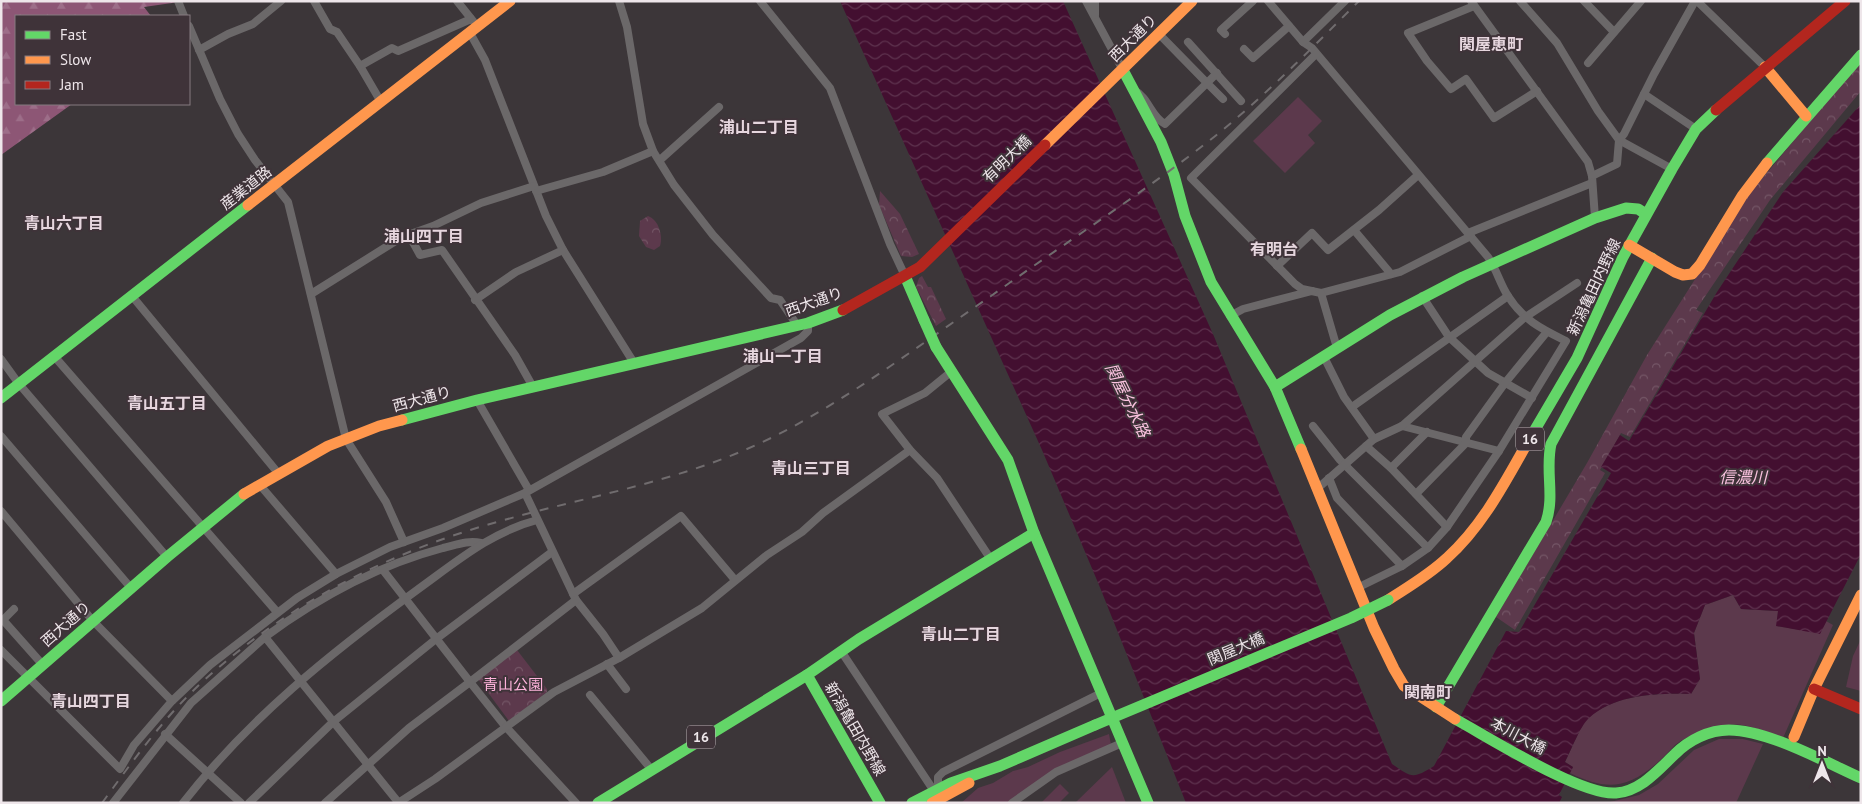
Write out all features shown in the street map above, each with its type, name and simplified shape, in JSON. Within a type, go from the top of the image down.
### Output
[{"type":"street","points":[[178,1],[184,15]]},
{"type":"street","points":[[199,50],[228,34],[253,24],[281,1]]},
{"type":"street","points":[[314,1],[330,29],[337,32],[360,66],[381,102]]},
{"type":"street","points":[[457,1],[473,26],[535,188],[563,250],[634,363]]},
{"type":"street","name":"産業道路","points":[[1,398],[381,102],[473,26],[510,1]]},
{"type":"street","points":[[1,650],[120,769],[134,745],[172,701],[210,665],[277,612],[336,574],[404,542],[443,528],[527,492],[800,338],[808,331],[780,300],[771,298],[713,235],[674,185],[653,151],[643,124],[627,27],[619,1]]},
{"type":"street","points":[[760,1],[830,88],[890,244],[936,347],[1008,460],[1034,533],[1148,803]]},
{"type":"street","points":[[1086,1],[1120,73]]},
{"type":"street","points":[[1095,1],[1095,17]]},
{"type":"street","name":"西大通り","points":[[1120,73],[1192,1]]},
{"type":"street","points":[[1225,34],[1221,30],[1253,1]]},
{"type":"street","points":[[1268,1],[1303,42],[1316,54],[1493,264],[1508,296],[1524,318],[1546,333],[1566,341],[1499,451],[1447,527],[1428,548],[1402,566],[1357,588]]},
{"type":"street","points":[[1303,42],[1345,1]]},
{"type":"street","points":[[1520,1],[1556,43],[1598,111],[1619,140],[1672,169]]},
{"type":"street","points":[[1584,1],[1614,32]]},
{"type":"street","points":[[1316,54],[1191,178],[1295,284],[1321,293],[1400,272],[1469,235],[1592,179],[1617,164],[1619,140],[1696,1],[1765,67],[1806,116]]},
{"type":"street","points":[[1588,63],[1640,2]]},
{"type":"street","name":"新潟亀田内野線","points":[[1388,600],[1428,575],[1448,558],[1468,537],[1491,506],[1577,358],[1629,245],[1696,129],[1715,110],[1843,2]]},
{"type":"street","points":[[1537,91],[1502,115],[1494,118],[1466,79],[1451,89],[1427,61],[1408,33],[1472,3],[1537,91],[1588,162],[1592,179],[1595,218]]},
{"type":"street","points":[[360,66],[392,48],[398,51],[473,26]]},
{"type":"street","points":[[1244,49],[1253,58],[1289,26]]},
{"type":"street","points":[[190,28],[220,99],[238,134],[255,160],[276,183],[288,202],[346,439],[386,502],[404,542]]},
{"type":"street","points":[[1158,34],[1223,99]]},
{"type":"street","points":[[1188,42],[1242,101]]},
{"type":"street","points":[[1629,245],[1682,275],[1687,275],[1697,270],[1742,196],[1806,116],[1861,55]]},
{"type":"street","name":"本川大橋","points":[[1120,73],[1134,90],[1161,142],[1174,175],[1188,224],[1211,282],[1275,387],[1318,488],[1357,588],[1404,686],[1453,718],[1570,781],[1596,792],[1617,793],[1650,780],[1692,740],[1717,731],[1731,730],[1771,739],[1861,778]]},
{"type":"street","name":"有明大橋","points":[[920,267],[1120,73]]},
{"type":"street","points":[[1134,90],[1143,95],[1158,121],[1165,124],[1217,73]]},
{"type":"street","points":[[1644,94],[1696,129]]},
{"type":"street","points":[[660,160],[719,107]]},
{"type":"street","points":[[311,294],[364,259],[409,235],[433,226],[481,203],[602,172],[653,151]]},
{"type":"street","points":[[1277,266],[1312,233],[1328,250],[1418,175]]},
{"type":"street","points":[[1275,387],[1422,296],[1595,218],[1626,208],[1638,209],[1646,214]]},
{"type":"street","points":[[1354,230],[1392,274]]},
{"type":"street","points":[[409,235],[420,255],[442,250],[515,355],[532,387]]},
{"type":"street","points":[[475,300],[516,272],[563,250]]},
{"type":"street","points":[[1436,707],[1546,522],[1551,506],[1548,458],[1551,444],[1652,258]]},
{"type":"street","name":"西大通り","points":[[1,701],[202,528],[259,484],[328,446],[379,426],[477,400],[802,324],[842,311],[920,267]]},
{"type":"street","points":[[1318,488],[1374,439],[1402,426],[1524,318],[1577,283]]},
{"type":"street","points":[[1230,316],[1243,309],[1312,291]]},
{"type":"street","points":[[1321,293],[1337,348]]},
{"type":"street","points":[[132,296],[278,473]]},
{"type":"street","points":[[1422,296],[1449,337],[1488,373],[1532,398]]},
{"type":"street","points":[[1352,407],[1508,296]]},
{"type":"street","points":[[1416,494],[1466,443],[1466,437],[1505,383],[1546,333]]},
{"type":"street","points":[[54,356],[277,612]]},
{"type":"street","points":[[1324,357],[1344,397],[1374,439]]},
{"type":"street","points":[[1,359],[20,384],[167,557]]},
{"type":"street","points":[[952,371],[925,393],[882,414],[910,450],[937,478],[990,558]]},
{"type":"street","points":[[477,400],[527,492],[536,512],[537,520],[574,598],[603,634],[619,658]]},
{"type":"street","points":[[1313,426],[1345,464],[1428,548]]},
{"type":"street","points":[[1402,426],[1499,451]]},
{"type":"street","points":[[1391,468],[1427,432]]},
{"type":"street","points":[[1,436],[131,588]]},
{"type":"street","points":[[1366,446],[1391,468],[1447,527]]},
{"type":"street","points":[[265,637],[398,803],[435,779],[554,692],[619,658],[702,608],[735,580],[910,450]]},
{"type":"street","points":[[1329,478],[1337,498],[1402,566]]},
{"type":"street","points":[[259,484],[336,574]]},
{"type":"street","points":[[1,511],[93,621],[172,701]]},
{"type":"street","points":[[324,803],[366,764],[574,598],[681,516],[735,580]]},
{"type":"street","points":[[183,803],[208,772],[258,720],[300,681],[406,598],[481,543],[510,529],[537,520]]},
{"type":"street","points":[[804,676],[990,558],[1034,533]]},
{"type":"street","points":[[113,803],[191,703],[265,637],[322,600],[383,570],[441,548],[471,541],[481,543]]},
{"type":"street","points":[[250,803],[333,722],[436,639],[552,552]]},
{"type":"street","points":[[383,570],[505,726],[576,803]]},
{"type":"street","points":[[1794,737],[1814,689],[1861,595]]},
{"type":"street","name":"関屋大橋","points":[[1000,766],[1352,618],[1388,600]]},
{"type":"street","points":[[14,609],[2,620],[42,664]]},
{"type":"street","points":[[841,651],[935,794]]},
{"type":"street","points":[[607,664],[626,689]]},
{"type":"street","name":"新潟亀田内野線","points":[[598,803],[804,676]]},
{"type":"street","name":"新潟亀田内野線","points":[[804,676],[871,803]]},
{"type":"street","name":"新潟亀田内野線","points":[[804,676],[880,803]]},
{"type":"street","points":[[1814,689],[1861,710]]},
{"type":"street","points":[[935,794],[938,777],[943,772],[1101,693]]},
{"type":"street","points":[[590,695],[651,769]]},
{"type":"street","points":[[165,734],[241,803]]},
{"type":"street","points":[[1012,803],[1056,772],[1122,743]]},
{"type":"street","name":"16","points":[[935,794],[1000,766]]},
{"type":"street","name":"16","points":[[912,803],[974,780],[1000,766]]},
{"type":"street","points":[[946,803],[974,780]]},
{"type":"green space","points":[[1,1],[186,1],[144,7],[150,15],[15,15],[15,105],[71,105],[1,155]]},
{"type":"green space","points":[[1861,61],[1861,91],[1770,200],[1696,310],[1703,313],[1630,437],[1621,433],[1600,470],[1605,473],[1515,630],[1496,617],[1587,463],[1647,355],[1749,194]]},
{"type":"green space","points":[[1298,97],[1322,121],[1308,135],[1315,143],[1285,173],[1253,141]]},
{"type":"green space","points":[[880,191],[900,214],[919,254],[912,257],[901,256],[879,205]]},
{"type":"green space","points":[[648,216],[655,221],[660,233],[660,246],[654,250],[646,247],[639,236],[640,221]]},
{"type":"green space","points":[[922,276],[928,287],[931,287],[946,319],[936,326],[916,287],[919,278]]},
{"type":"green space","points":[[1733,595],[1741,609],[1778,611],[1777,626],[1820,633],[1826,621],[1833,625],[1783,738],[1749,726],[1728,725],[1700,732],[1681,741],[1645,773],[1624,783],[1604,784],[1582,779],[1570,773],[1573,767],[1565,762],[1585,722],[1599,710],[1611,704],[1637,697],[1691,694],[1700,679],[1694,633],[1705,605]]},
{"type":"green space","points":[[1861,639],[1861,691],[1846,687],[1853,656]]},
{"type":"green space","name":"青山公園","points":[[517,650],[547,689],[547,692],[509,721],[478,679]]},
{"type":"green space","points":[[1109,734],[1111,745],[1075,761],[1010,803],[961,803],[978,788],[993,783],[1013,771],[1028,767],[1060,752]]},
{"type":"green space","points":[[1719,739],[1743,739],[1763,744],[1736,803],[1606,803],[1639,795],[1658,784],[1694,750]]},
{"type":"green space","points":[[1112,767],[1126,803],[1075,803]]},
{"type":"green space","points":[[1060,784],[1069,793],[1059,803],[1041,803]]},
{"type":"water","points":[[840,1],[1063,1],[1213,334],[1392,764],[1404,772],[1413,775],[1417,775],[1434,766],[1506,631],[1519,632],[1611,473],[1601,467],[1620,435],[1629,441],[1717,292],[1783,192],[1861,104],[1861,554],[1820,634],[1776,626],[1778,611],[1741,609],[1733,595],[1705,605],[1694,633],[1700,679],[1691,694],[1651,695],[1624,700],[1600,710],[1589,718],[1579,733],[1565,762],[1573,767],[1559,795],[1562,797],[1559,803],[1186,803],[1099,585],[1042,450]]},
{"type":"railway","points":[[102,803],[136,757],[185,698],[232,657],[301,607],[376,566],[416,549],[497,522],[637,486],[706,465],[773,437],[829,406],[884,370],[1187,158],[1252,105],[1359,1]]},
{"type":"traffic: fast","points":[[1767,163],[1861,55]]},
{"type":"traffic: fast","points":[[1123,70],[1161,142],[1174,175],[1185,216],[1211,282],[1275,387],[1301,449]]},
{"type":"traffic: fast","points":[[1533,433],[1577,358],[1623,257],[1672,169],[1696,129],[1716,110]]},
{"type":"traffic: fast","points":[[1,398],[248,205]]},
{"type":"traffic: fast","points":[[1275,387],[1390,315],[1463,277],[1595,218],[1626,208],[1638,209],[1646,214]]},
{"type":"traffic: fast","points":[[1436,707],[1546,522],[1550,503],[1549,454],[1551,444],[1652,258]]},
{"type":"traffic: fast","points":[[905,276],[924,320]]},
{"type":"traffic: fast","points":[[402,420],[477,400],[808,323],[843,310]]},
{"type":"traffic: fast","points":[[924,320],[936,347]]},
{"type":"traffic: fast","points":[[936,347],[1008,460],[1034,533],[1148,803]]},
{"type":"traffic: fast","points":[[1,701],[167,557],[244,494]]},
{"type":"traffic: fast","points":[[807,675],[859,639],[1034,533]]},
{"type":"traffic: fast","points":[[1095,725],[1351,618],[1388,600]]},
{"type":"traffic: fast","points":[[598,803],[807,675],[880,803]]},
{"type":"traffic: fast","points":[[1455,719],[1512,752],[1559,776],[1600,791],[1616,793],[1633,788],[1648,779],[1693,740],[1722,730],[1744,731],[1761,735],[1814,756],[1861,778]]},
{"type":"traffic: fast","points":[[912,803],[951,783],[1000,766],[1095,725]]},
{"type":"traffic: slow","points":[[248,205],[510,1]]},
{"type":"traffic: slow","points":[[1045,145],[1192,1]]},
{"type":"traffic: slow","points":[[1765,67],[1806,116]]},
{"type":"traffic: slow","points":[[1629,245],[1675,272],[1683,275],[1692,274],[1700,265],[1742,196],[1767,163]]},
{"type":"traffic: slow","points":[[244,494],[328,446],[379,426],[402,420]]},
{"type":"traffic: slow","points":[[1388,600],[1433,570],[1461,545],[1495,499],[1533,433]]},
{"type":"traffic: slow","points":[[1301,449],[1374,628],[1394,669],[1404,686],[1455,719]]},
{"type":"traffic: slow","points":[[1794,737],[1814,689],[1861,595]]},
{"type":"traffic: slow","points":[[932,803],[969,783]]},
{"type":"traffic: jam","points":[[1716,110],[1845,1]]},
{"type":"traffic: jam","points":[[843,310],[920,267],[1045,145]]},
{"type":"traffic: jam","points":[[1814,689],[1861,709]]},
{"type":"district","name":"関屋恵町","points":[[1491,44]]},
{"type":"district","name":"浦山二丁目","points":[[759,127]]},
{"type":"district","name":"青山六丁目","points":[[64,223]]},
{"type":"district","name":"浦山四丁目","points":[[424,236]]},
{"type":"district","name":"有明台","points":[[1274,249]]},
{"type":"district","name":"浦山一丁目","points":[[783,356]]},
{"type":"district","name":"青山五丁目","points":[[167,403]]},
{"type":"district","name":"青山三丁目","points":[[811,468]]},
{"type":"district","name":"青山二丁目","points":[[961,634]]},
{"type":"district","name":"関南町","points":[[1428,692]]},
{"type":"district","name":"青山四丁目","points":[[91,701]]},
{"type":"water label","name":"関屋分水路","points":[[1128,400]]},
{"type":"water label","name":"信濃川","points":[[1743,477]]}]
